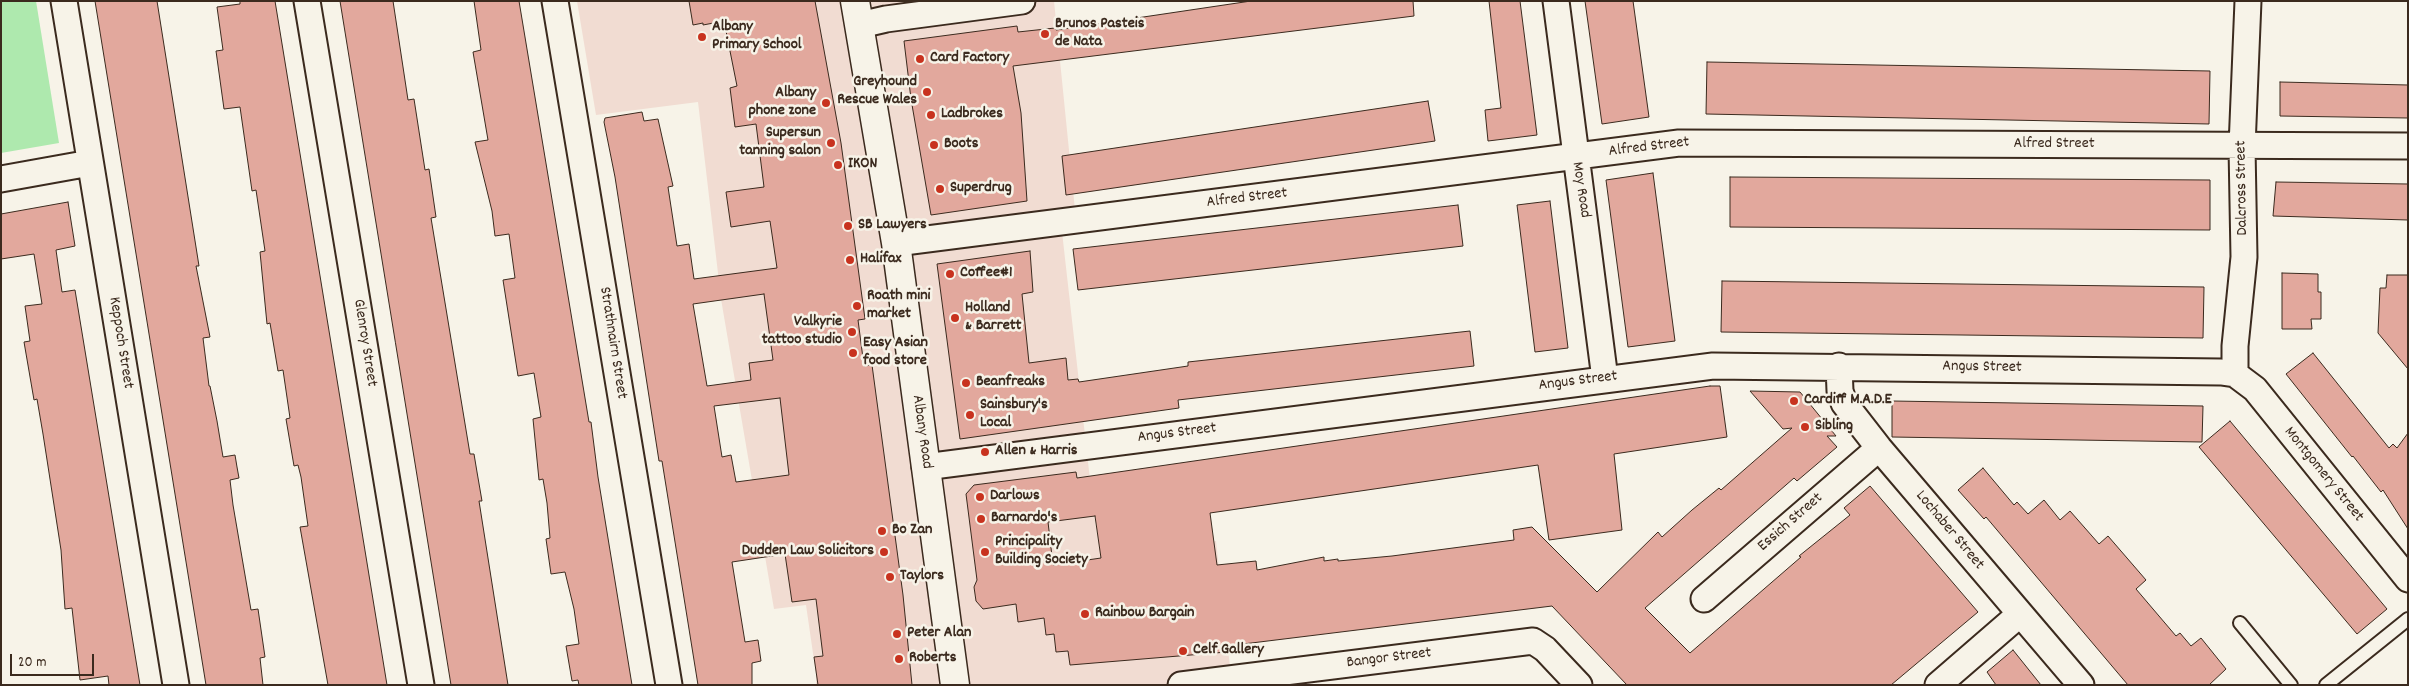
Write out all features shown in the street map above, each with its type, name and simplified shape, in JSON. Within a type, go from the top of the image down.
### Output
[{"type":"main road","name":"Albany Road","points":[[857,13],[896,243],[955,685]]},
{"type":"street","name":"Keppoch Street","points":[[64,1],[176,685]]},
{"type":"street","name":"Glenroy Street","points":[[307,1],[421,685]]},
{"type":"street","name":"Strathnairn Street","points":[[555,1],[669,685]]},
{"type":"street","points":[[857,13],[886,19],[1022,1]]},
{"type":"street","name":"Moy Road","points":[[1556,1],[1605,379]]},
{"type":"street","name":"Dalcross Street","points":[[2235,374],[2235,346],[2244,257],[2242,147],[2248,1]]},
{"type":"street","name":"Alfred Street","points":[[896,243],[1699,142],[2242,147],[2408,146]]},
{"type":"street","points":[[1,179],[90,163]]},
{"type":"street","name":"Angus Street","points":[[925,467],[1713,366],[1838,366],[2220,372],[2235,374]]},
{"type":"street","name":"Lochaber Street","points":[[1838,366],[1840,391],[1844,403],[1878,448],[2081,685]]},
{"type":"street","name":"Montgomery Street","points":[[2235,374],[2255,389],[2408,580]]},
{"type":"street","name":"Essich Street","points":[[1704,599],[1878,448]]},
{"type":"street","points":[[1938,685],[2020,614]]},
{"type":"street","name":"Bangor Street","points":[[1181,685],[1321,672],[1532,641],[1545,649],[1579,685]]},
{"type":"lane","points":[[2326,685],[2408,619]]},
{"type":"lane","points":[[2240,623],[2291,685]]},
{"type":"shaded area","points":[[577,1],[1054,1],[1076,220],[1061,223],[1094,515],[1101,554],[1216,541],[1232,685],[816,685],[806,605],[774,609],[721,299],[698,102],[596,115]]},
{"type":"green space","points":[[1,1],[36,1],[59,143],[1,153]]},
{"type":"building","points":[[95,1],[157,1],[199,266],[196,266],[210,337],[203,338],[209,386],[223,457],[235,455],[239,478],[230,480],[251,610],[258,609],[265,657],[260,658],[263,685],[206,685]]},
{"type":"building","points":[[240,1],[275,1],[387,685],[328,685],[300,527],[308,526],[301,477],[298,465],[294,466],[286,419],[290,418],[283,370],[278,371],[270,323],[267,324],[260,252],[265,251],[256,190],[252,191],[240,107],[224,109],[216,51],[223,50],[217,7],[240,4]]},
{"type":"building","points":[[340,1],[393,1],[408,100],[414,99],[425,170],[429,169],[436,217],[431,218],[470,454],[474,454],[482,501],[479,501],[508,685],[451,685]]},
{"type":"building","points":[[474,1],[519,1],[589,422],[591,422],[598,477],[632,685],[579,685],[578,680],[572,681],[566,646],[579,644],[574,609],[565,572],[551,574],[546,539],[550,538],[547,503],[543,479],[539,480],[533,419],[541,417],[534,373],[518,376],[503,280],[515,278],[509,234],[495,236],[492,211],[475,142],[488,140],[473,52],[481,50]]},
{"type":"building","points":[[689,1],[815,1],[841,143],[865,319],[858,320],[864,366],[872,365],[903,595],[912,685],[818,685],[814,657],[823,656],[816,599],[792,602],[785,554],[732,562],[745,642],[758,640],[761,661],[752,663],[752,685],[698,685],[662,461],[659,461],[615,177],[604,122],[605,118],[642,112],[644,121],[658,119],[673,186],[668,187],[677,246],[689,244],[694,279],[777,268],[770,221],[731,227],[726,192],[764,187],[756,124],[735,127],[730,88],[737,86],[724,21],[693,25]],"holes":[[[764,294],[773,360],[749,363],[751,380],[707,386],[693,304]],[[780,398],[789,475],[736,482],[731,455],[722,457],[714,406]]]},
{"type":"building","points":[[1251,1],[1413,1],[1414,16],[1013,66],[1021,113],[1027,201],[931,215],[911,99],[904,41],[1017,26],[1018,32],[1055,28],[1056,30]]},
{"type":"building","points":[[1489,1],[1520,1],[1537,135],[1488,141],[1485,110],[1501,108]]},
{"type":"building","points":[[1585,1],[1633,1],[1649,117],[1602,124]]},
{"type":"building","points":[[1707,62],[2210,71],[2209,124],[1706,114]]},
{"type":"building","points":[[2280,82],[2408,85],[2408,118],[2280,116]]},
{"type":"building","points":[[1428,101],[1435,141],[1066,195],[1062,156]]},
{"type":"building","points":[[1653,173],[1675,341],[1628,347],[1606,180]]},
{"type":"building","points":[[1730,177],[2210,180],[2210,230],[1730,227]]},
{"type":"building","points":[[2276,182],[2408,184],[2408,220],[2273,216]]},
{"type":"building","points":[[1550,201],[1568,348],[1535,352],[1517,205]]},
{"type":"building","points":[[68,202],[75,246],[56,250],[62,292],[75,290],[140,685],[109,685],[108,676],[80,680],[72,608],[65,609],[61,550],[37,399],[34,400],[24,342],[30,341],[25,306],[42,304],[34,254],[1,259],[1,214]]},
{"type":"building","points":[[1458,205],[1463,246],[1078,290],[1073,249]]},
{"type":"building","points":[[1030,251],[1033,292],[1022,294],[1029,363],[1066,358],[1068,380],[1078,379],[1079,382],[1188,366],[1188,362],[1470,331],[1474,366],[1178,400],[1179,408],[960,439],[937,264]]},
{"type":"building","points":[[2282,273],[2318,274],[2318,292],[2321,292],[2321,319],[2311,319],[2312,329],[2282,329]]},
{"type":"building","points":[[2387,275],[2408,275],[2408,369],[2378,333],[2380,288],[2386,288]]},
{"type":"building","points":[[1722,281],[2204,287],[2203,338],[1721,332]]},
{"type":"building","points":[[2313,353],[2389,448],[2393,444],[2397,448],[2408,433],[2408,529],[2383,490],[2381,492],[2286,374]]},
{"type":"building","points":[[1720,386],[1727,437],[1614,454],[1622,530],[1549,540],[1538,465],[1210,513],[1217,565],[1256,561],[1257,570],[1324,557],[1324,561],[1338,559],[1338,561],[1514,540],[1513,530],[1532,527],[1597,592],[1658,532],[1662,537],[1719,488],[1721,490],[1792,428],[1783,429],[1750,391],[1800,392],[1836,436],[1827,436],[1837,447],[1797,481],[1794,478],[1645,608],[1690,653],[1801,557],[1799,556],[1850,515],[1844,508],[1870,486],[1978,612],[1891,685],[1627,685],[1552,606],[1227,646],[1227,652],[1070,665],[1068,651],[1056,652],[1054,634],[1046,635],[1044,618],[1018,622],[1016,604],[983,609],[976,601],[974,587],[977,580],[966,494],[974,485],[1076,472],[1077,478]],"holes":[[[1095,516],[1101,558],[1053,565],[1048,522]]]},
{"type":"building","points":[[1892,401],[2203,406],[2202,442],[1892,437]]},
{"type":"building","points":[[2230,421],[2387,609],[2357,634],[2199,447]]},
{"type":"building","points":[[1983,468],[2014,505],[2017,502],[2028,514],[2044,500],[2060,520],[2070,511],[2099,544],[2108,536],[2146,580],[2136,589],[2176,636],[2180,633],[2191,646],[2201,638],[2226,669],[2209,685],[2128,685],[1986,517],[1984,519],[1958,490]]},
{"type":"building","points":[[2013,650],[2041,685],[1996,685],[1987,672]]},
{"type":"place","name":"Brunos Pasteis de Nata","points":[[1045,34]]},
{"type":"place","name":"Albany Primary School","points":[[702,37]]},
{"type":"place","name":"Card Factory","points":[[920,59]]},
{"type":"place","name":"Greyhound Rescue Wales","points":[[927,92]]},
{"type":"place","name":"Albany phone zone","points":[[826,103]]},
{"type":"place","name":"Ladbrokes","points":[[931,115]]},
{"type":"place","name":"Supersun tanning salon","points":[[831,143]]},
{"type":"place","name":"Boots","points":[[934,145]]},
{"type":"place","name":"IKON","points":[[838,165]]},
{"type":"place","name":"Superdrug","points":[[940,189]]},
{"type":"place","name":"SB Lawyers","points":[[848,226]]},
{"type":"place","name":"Halifax","points":[[850,260]]},
{"type":"place","name":"Coffee#1","points":[[950,274]]},
{"type":"place","name":"Roath mini market","points":[[857,306]]},
{"type":"place","name":"Holland & Barrett","points":[[955,318]]},
{"type":"place","name":"Valkyrie tattoo studio","points":[[852,332]]},
{"type":"place","name":"Easy Asian food store","points":[[853,353]]},
{"type":"place","name":"Beanfreaks","points":[[966,383]]},
{"type":"place","name":"Cardiff M.A.D.E","points":[[1794,401]]},
{"type":"place","name":"Sainsbury's Local","points":[[970,415]]},
{"type":"place","name":"Sibling","points":[[1805,427]]},
{"type":"place","name":"Allen & Harris","points":[[985,452]]},
{"type":"place","name":"Darlows","points":[[980,497]]},
{"type":"place","name":"Barnardo's","points":[[981,519]]},
{"type":"place","name":"Bo Zan","points":[[882,531]]},
{"type":"place","name":"Dudden Law Solicitors","points":[[884,552]]},
{"type":"place","name":"Principality Building Society","points":[[985,552]]},
{"type":"place","name":"Taylors","points":[[890,577]]},
{"type":"place","name":"Rainbow Bargain","points":[[1085,614]]},
{"type":"place","name":"Peter Alan","points":[[897,634]]},
{"type":"place","name":"Celf Gallery","points":[[1183,651]]},
{"type":"place","name":"Roberts","points":[[899,659]]}]
